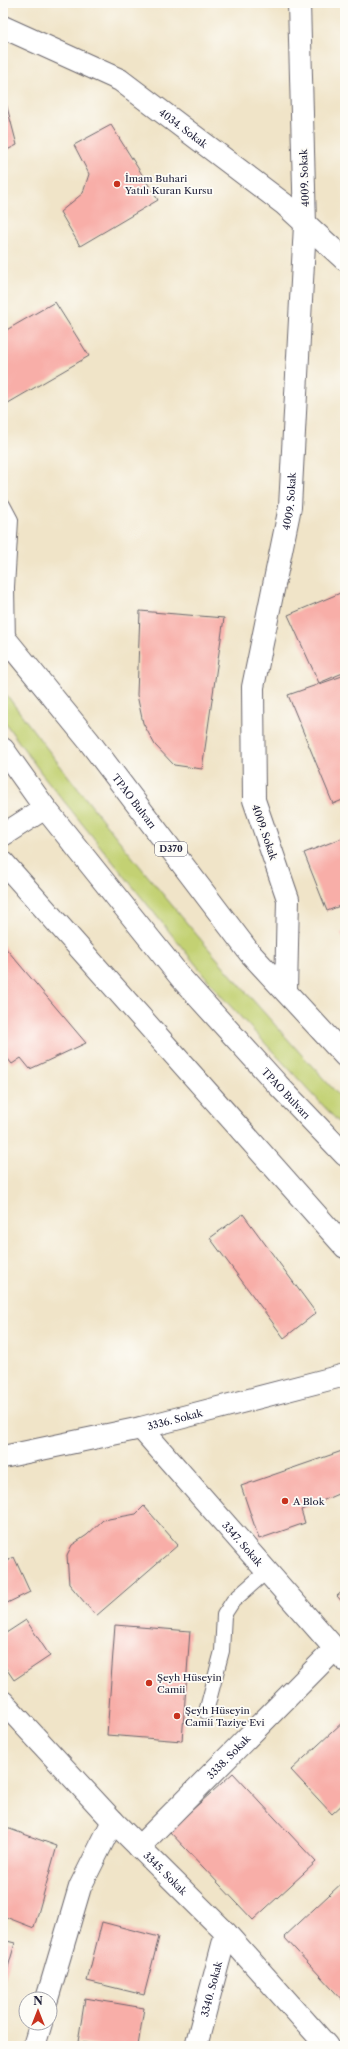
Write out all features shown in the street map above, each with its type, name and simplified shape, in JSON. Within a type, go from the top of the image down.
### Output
[{"type":"main road","name":"4009. Sokak","points":[[286,991],[288,899],[254,800],[253,688],[290,507],[305,225],[299,3]]},
{"type":"main road","name":"4034. Sokak","points":[[3,27],[120,80],[284,204],[305,225],[345,260]]},
{"type":"main road","name":"TPAO Bulvarı","points":[[5,639],[88,740],[249,952],[345,1056]]},
{"type":"main road","name":"TPAO Bulvarı","points":[[3,749],[45,808],[182,979],[278,1085],[345,1155]]},
{"type":"main road","points":[[3,835],[45,808]]},
{"type":"main road","points":[[3,862],[345,1247]]},
{"type":"main road","name":"3336. Sokak","points":[[3,1457],[141,1428],[345,1375]]},
{"type":"main road","name":"3347. Sokak","points":[[141,1428],[340,1655]]},
{"type":"main road","name":"3338. Sokak","points":[[139,1847],[340,1655]]},
{"type":"main road","name":"3345. Sokak","points":[[3,1702],[113,1821],[226,1933],[327,2046]]},
{"type":"main road","points":[[49,1991],[80,1887],[113,1821]]},
{"type":"main road","name":"3340. Sokak","points":[[196,2046],[226,1933]]},
{"type":"main road","points":[[34,2046],[39,2031]]},
{"type":"lane","points":[[3,505],[10,520],[5,639]]},
{"type":"lane","points":[[206,1712],[222,1651],[224,1615],[233,1601],[266,1572]]},
{"type":"green space","points":[[3,690],[84,796],[168,901],[255,1003],[345,1102],[345,1129],[222,997],[42,774],[3,720]]},
{"type":"building","points":[[3,92],[17,145],[3,152]]},
{"type":"building","name":"İmam Buhari Yatılı Kuran Kursu","points":[[111,125],[158,200],[80,246],[60,212],[83,193],[89,174],[74,145]]},
{"type":"building","points":[[3,240],[7,246],[3,248]]},
{"type":"building","points":[[55,302],[89,356],[3,406],[3,332]]},
{"type":"building","points":[[345,591],[345,672],[319,683],[288,615]]},
{"type":"building","points":[[140,611],[224,618],[202,769],[174,765],[155,745],[143,723],[137,695]]},
{"type":"building","points":[[345,675],[345,799],[333,804],[288,695]]},
{"type":"building","points":[[345,837],[345,904],[327,911],[304,853]]},
{"type":"building","points":[[345,932],[345,943],[341,933]]},
{"type":"building","points":[[3,945],[86,1043],[30,1069],[21,1058],[12,1064],[3,1053]]},
{"type":"building","points":[[243,1214],[316,1313],[284,1338],[210,1238]]},
{"type":"building","name":"A Blok","points":[[345,1450],[345,1491],[301,1510],[305,1523],[259,1539],[241,1486]]},
{"type":"building","points":[[144,1506],[178,1545],[96,1616],[69,1584],[67,1555],[72,1545],[87,1535],[103,1520],[136,1514]]},
{"type":"building","points":[[14,1557],[30,1592],[3,1605],[3,1563]]},
{"type":"building","points":[[345,1589],[345,1605],[337,1596]]},
{"type":"building","points":[[26,1620],[50,1656],[14,1680],[3,1664],[3,1635]]},
{"type":"building","name":"Şeyh Hüseyin Camii","points":[[115,1625],[190,1631],[182,1741],[107,1735]]},
{"type":"building","points":[[345,1720],[345,1802],[332,1814],[291,1770]]},
{"type":"building","points":[[233,1773],[316,1862],[253,1920],[169,1831]]},
{"type":"building","points":[[7,1828],[57,1846],[34,1928],[3,1916],[3,1831]]},
{"type":"building","points":[[345,1880],[345,2003],[284,1937]]},
{"type":"building","points":[[102,1922],[159,1937],[144,1995],[87,1981]]},
{"type":"building","points":[[3,1940],[15,1943],[3,1985]]},
{"type":"building","points":[[85,1998],[144,2008],[138,2046],[105,2046],[78,2042]]},
{"type":"place","name":"İmam Buhari Yatılı Kuran Kursu","points":[[117,184]]},
{"type":"place","name":"A Blok","points":[[285,1501]]},
{"type":"place","name":"Şeyh Hüseyin Camii","points":[[149,1683]]},
{"type":"place","name":"Şeyh Hüseyin Camii Taziye Evi","points":[[177,1716]]}]
